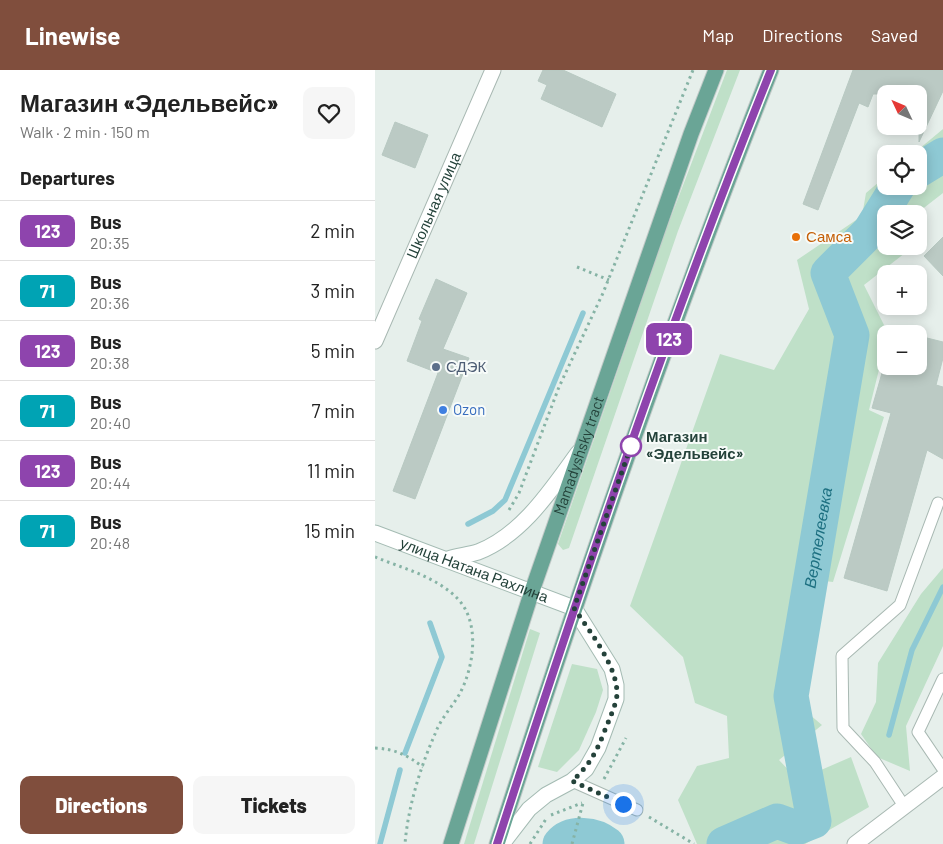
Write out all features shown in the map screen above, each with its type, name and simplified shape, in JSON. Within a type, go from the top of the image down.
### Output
[{"type":"main road","name":"Mamadyshsky tract","points":[[451,844],[532,591],[691,134],[716,70]]},
{"type":"main road","points":[[497,844],[574,608],[712,219],[771,70]]},
{"type":"street","name":"Школьная улица","points":[[375,341],[493,70]]},
{"type":"street","points":[[448,559],[478,552],[514,530],[542,502],[581,450]]},
{"type":"street","name":"улица Натана Рахлина","points":[[375,532],[574,608]]},
{"type":"street","points":[[501,844],[529,809],[546,795],[572,781],[586,769],[598,748],[616,700],[617,685],[612,669],[574,608]]},
{"type":"street","points":[[855,844],[943,777]]},
{"type":"lane","points":[[904,806],[875,762],[843,728],[842,656],[900,605],[938,503]]},
{"type":"lane","points":[[943,679],[918,732],[943,769]]},
{"type":"lane","points":[[572,781],[637,810]]},
{"type":"path","points":[[504,516],[519,493],[559,387],[609,280],[693,70]]},
{"type":"path","points":[[577,267],[609,280]]},
{"type":"path","points":[[375,557],[440,584],[458,599],[470,626],[473,648],[468,675],[459,694],[436,730],[423,767],[409,811],[405,844]]},
{"type":"path","points":[[375,748],[389,748],[404,753],[423,767]]},
{"type":"path","points":[[572,844],[583,802]]},
{"type":"path","points":[[637,810],[694,844]]},
{"type":"green space","points":[[727,70],[740,70],[678,231],[569,548],[563,550],[558,544],[666,230]]},
{"type":"green space","points":[[943,129],[943,193],[927,205],[877,205],[877,255],[902,255],[890,265],[877,265],[877,275],[864,285],[877,311],[877,315],[879,315],[884,325],[877,325],[878,375],[869,410],[884,417],[833,582],[816,580],[797,704],[822,725],[779,760],[798,780],[851,757],[869,807],[805,844],[697,844],[678,800],[697,766],[729,758],[727,716],[695,703],[683,657],[630,606],[720,354],[774,370],[809,309],[797,260],[862,216],[866,193],[877,184],[877,195],[927,195],[927,145],[924,145]]},
{"type":"green space","points":[[943,568],[943,646],[906,726],[910,771],[877,757],[861,734],[876,702],[878,663],[921,594]]},
{"type":"green space","points":[[530,629],[540,633],[474,844],[464,844]]},
{"type":"green space","points":[[572,664],[597,669],[603,690],[596,712],[579,750],[557,772],[538,767]]},
{"type":"building","points":[[543,70],[563,70],[616,94],[602,127],[541,99],[547,85],[538,81]]},
{"type":"building","points":[[853,70],[943,70],[943,91],[927,125],[927,85],[877,85],[877,94],[873,94],[868,107],[859,103],[818,210],[803,204]]},
{"type":"building","points":[[395,122],[428,135],[415,168],[382,155]]},
{"type":"building","points":[[943,237],[943,276],[924,256]]},
{"type":"building","points":[[436,279],[467,293],[443,349],[469,358],[415,499],[393,491],[438,373],[407,361],[422,321],[419,319]]},
{"type":"building","points":[[927,338],[943,342],[943,358],[936,385],[943,387],[943,459],[927,450],[887,591],[844,578],[891,413],[872,408],[881,375],[927,375]]},
{"type":"waterway","name":"Вертелеевка","points":[[927,165],[943,155]]},
{"type":"waterway","name":"Вертелеевка","points":[[724,844],[777,821],[796,828],[814,821],[791,696],[852,335],[828,273],[870,231],[892,195]]},
{"type":"waterway","points":[[468,524],[493,511],[505,500],[583,313]]},
{"type":"waterway","points":[[889,735],[912,650],[943,587]]},
{"type":"waterway","points":[[405,753],[442,657],[430,623]]},
{"type":"waterway","points":[[380,844],[400,770]]},
{"type":"waterway","name":"Вертелеевка","points":[[560,844],[570,837],[583,835],[596,838],[607,844]]},
{"type":"bus line","name":"123","points":[[497,844],[597,540],[712,219],[771,70]]},
{"type":"place","name":"Самса","points":[[796,237]]},
{"type":"place","name":"СДЭК","points":[[436,367]]},
{"type":"place","name":"Ozon","points":[[443,410]]},
{"type":"place","name":"Магазин «Эдельвейс»","points":[[631,446]]},
{"type":"route","points":[[623,804],[572,781],[586,769],[598,748],[616,700],[617,685],[612,669],[574,608],[631,446]]}]
